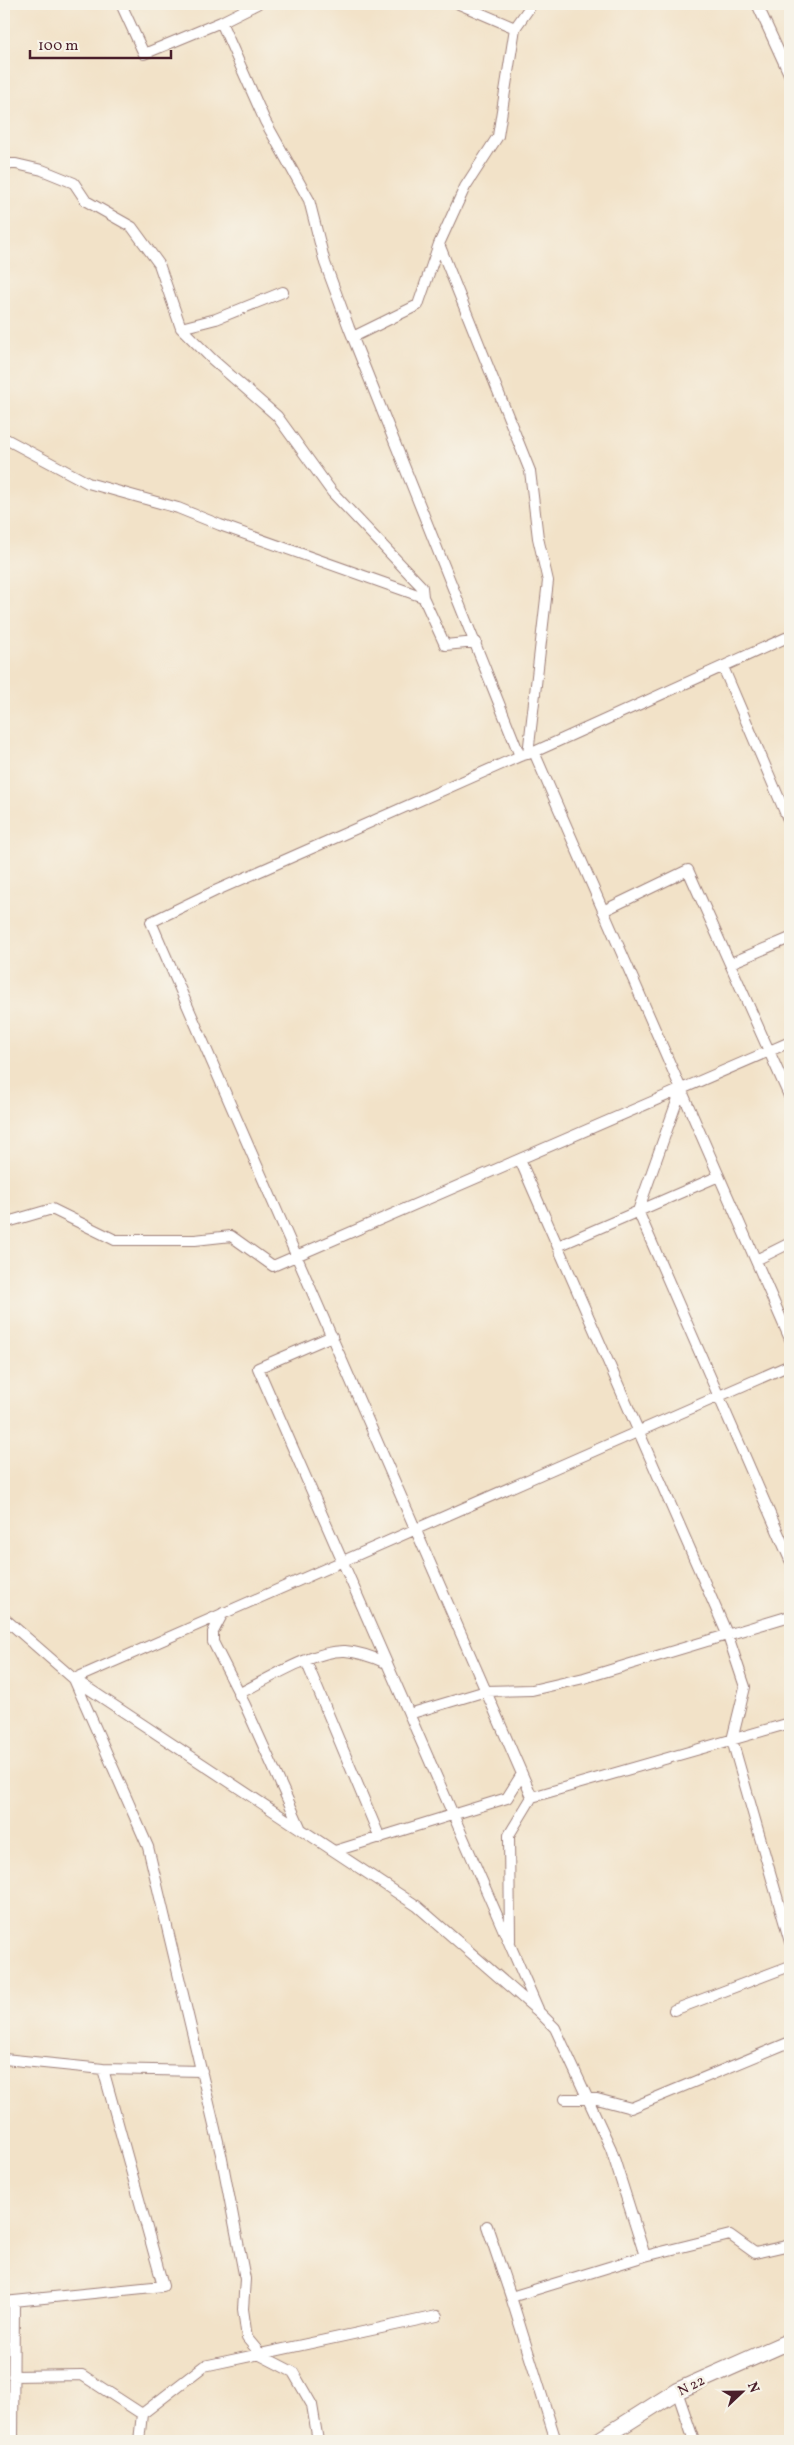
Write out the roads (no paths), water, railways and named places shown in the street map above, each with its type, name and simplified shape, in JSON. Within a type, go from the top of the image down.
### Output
[{"type":"main road","name":"N 22","points":[[598,2441],[677,2391],[790,2341]]},
{"type":"street","points":[[121,4],[144,54],[221,22],[257,4]]},
{"type":"street","points":[[460,4],[515,28]]},
{"type":"street","points":[[353,338],[418,306],[439,244],[465,187],[498,136],[515,28],[532,4]]},
{"type":"street","points":[[757,4],[790,76]]},
{"type":"street","points":[[221,22],[265,120],[310,200],[325,263],[353,338],[476,642],[604,911],[790,1339]]},
{"type":"street","points":[[4,164],[16,164],[42,170],[74,183],[86,201],[132,227],[158,264],[181,328],[213,360],[277,416],[332,492],[422,586],[423,597],[445,645],[476,642]]},
{"type":"street","points":[[439,244],[530,470],[538,538],[548,581],[528,754]]},
{"type":"street","points":[[181,328],[216,319],[283,292]]},
{"type":"street","points":[[4,438],[88,483],[178,508],[220,525],[423,597]]},
{"type":"street","points":[[532,1797],[151,922],[215,891],[528,754],[790,636]]},
{"type":"street","points":[[722,667],[790,824]]},
{"type":"street","points":[[604,911],[688,870],[790,1098]]},
{"type":"street","points":[[731,963],[790,938]]},
{"type":"street","points":[[4,1223],[52,1209],[116,1240],[195,1240],[231,1236],[273,1266],[790,1042]]},
{"type":"street","points":[[681,1090],[638,1211],[790,1560]]},
{"type":"street","points":[[520,1160],[728,1636],[745,1686],[732,1740],[790,1942]]},
{"type":"street","points":[[558,1246],[719,1176]]},
{"type":"street","points":[[756,1260],[790,1243]]},
{"type":"street","points":[[332,1336],[258,1368],[539,2012]]},
{"type":"street","points":[[74,1679],[790,1365]]},
{"type":"street","points":[[223,1613],[213,1632],[213,1642],[245,1705],[300,1828]]},
{"type":"street","points":[[409,1714],[486,1691],[532,1690],[584,1678],[790,1616]]},
{"type":"street","points":[[4,1618],[74,1679],[417,1906],[539,2012],[555,2028],[611,2149],[645,2256]]},
{"type":"street","points":[[238,1694],[306,1661],[328,1654],[345,1651],[369,1655],[386,1663]]},
{"type":"street","points":[[306,1661],[380,1838]]},
{"type":"street","points":[[74,1679],[148,1847],[222,2154],[245,2279],[244,2309],[248,2338],[262,2356],[293,2372],[312,2405],[318,2441]]},
{"type":"street","points":[[510,1945],[509,1835],[532,1797],[790,1723]]},
{"type":"street","points":[[335,1852],[507,1798],[522,1774]]},
{"type":"street","points":[[674,2010],[790,1966]]},
{"type":"street","points":[[565,2100],[597,2099],[631,2108],[790,2042]]},
{"type":"street","points":[[4,2059],[103,2069],[202,2071]]},
{"type":"street","points":[[13,2441],[13,2376],[9,2302],[163,2286],[103,2069]]},
{"type":"street","points":[[487,2226],[556,2441]]},
{"type":"street","points":[[511,2296],[645,2256],[730,2235],[755,2253],[790,2245]]},
{"type":"street","points":[[139,2441],[142,2414],[204,2366],[262,2356],[437,2316]]},
{"type":"street","points":[[13,2376],[82,2376],[142,2414]]},
{"type":"street","points":[[677,2391],[694,2441]]}]
